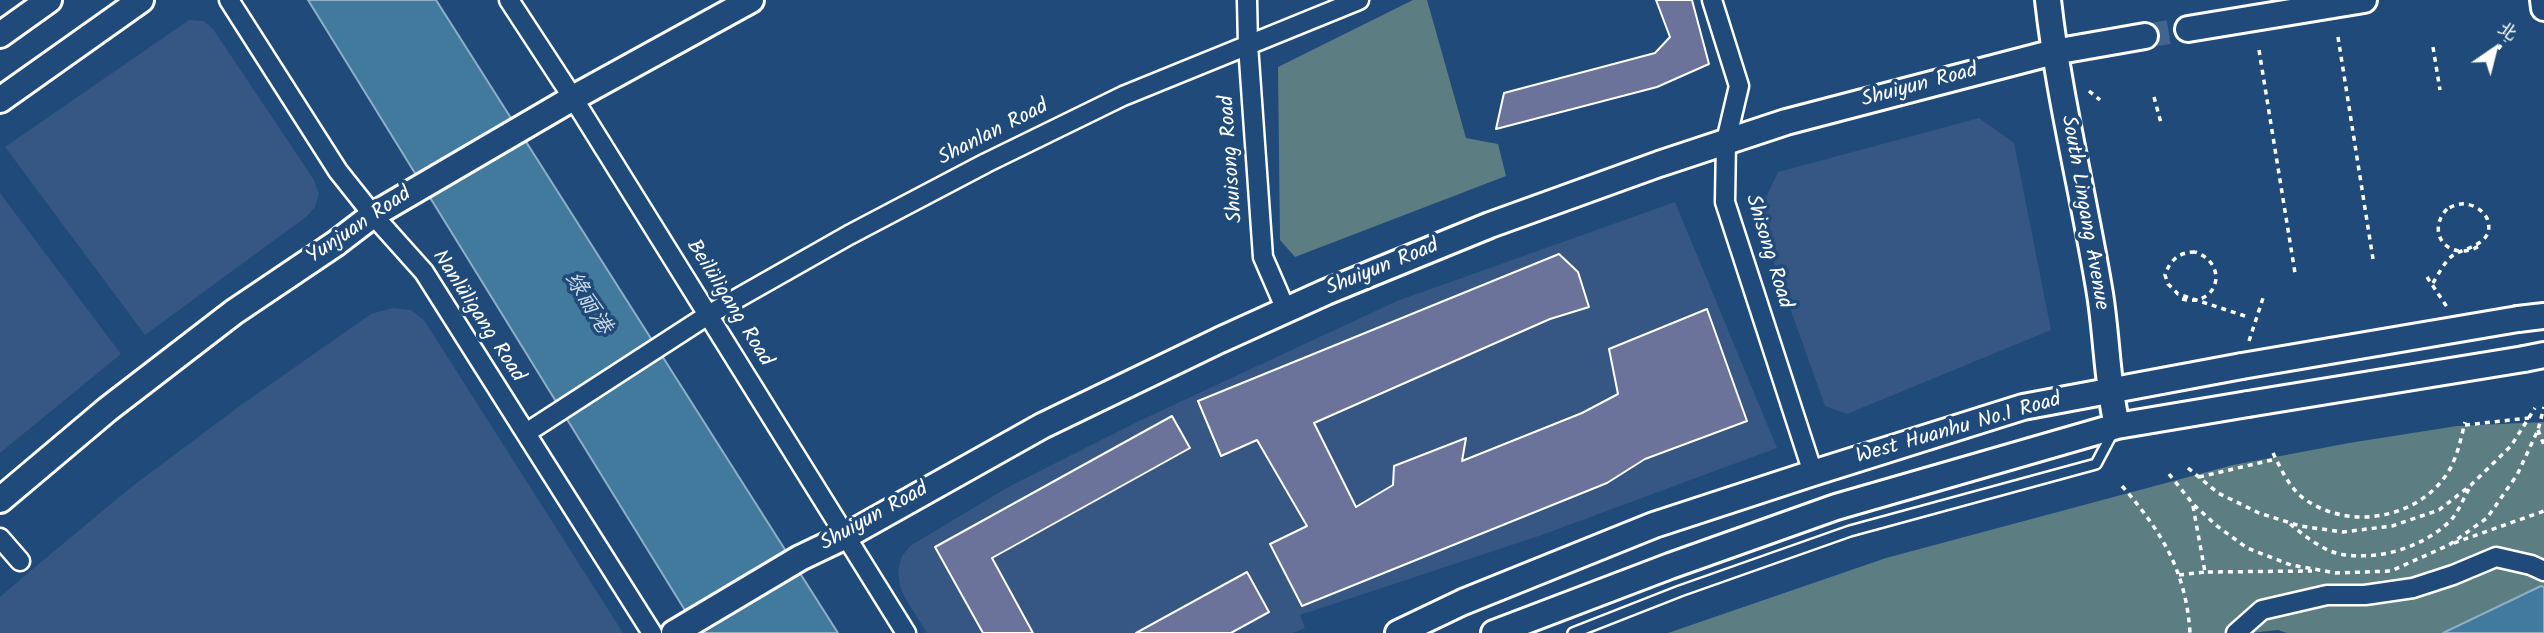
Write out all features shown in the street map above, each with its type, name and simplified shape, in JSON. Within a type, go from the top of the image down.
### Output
[{"type":"street","points":[[0,35],[49,0]]},
{"type":"street","points":[[0,100],[141,0]]},
{"type":"street","name":"Nanlüligang Road","points":[[229,0],[338,171],[424,272],[652,633]]},
{"type":"street","name":"Beilüligang Road","points":[[509,0],[573,98],[906,633]]},
{"type":"street","name":"Yunjuan Road","points":[[0,500],[108,409],[234,312],[373,215],[573,98],[751,0]]},
{"type":"street","name":"Shuisong Road","points":[[1247,0],[1263,257],[1286,310]]},
{"type":"street","name":"Shanlan Road","points":[[526,433],[708,315],[849,235],[986,163],[1123,96],[1359,0]]},
{"type":"street","name":"Shisong Road","points":[[1712,0],[1739,86],[1726,141],[1725,202],[1813,473]]},
{"type":"street","name":"South Lingang Avenue","points":[[2048,0],[2054,52],[2100,296],[2109,390],[2117,426]]},
{"type":"street","points":[[2188,29],[2364,0]]},
{"type":"street","points":[[2543,0],[2544,8]]},
{"type":"street","name":"Shuiyun Road","points":[[679,630],[800,558],[845,536],[1042,425],[1286,310],[1490,225],[1786,122],[2054,52],[2145,36]]},
{"type":"street","name":"West Huanhu No.1 Road","points":[[1398,633],[1463,602],[1654,525],[2023,407],[2242,366],[2544,316]]},
{"type":"street","name":"West Huanhu No.1 Road","points":[[1494,633],[1836,507],[2117,426],[2534,357]]},
{"type":"street","points":[[0,538],[20,561]]},
{"type":"street","points":[[2236,633],[2262,610],[2326,595],[2365,595],[2413,587],[2496,558],[2531,565],[2544,571]]},
{"type":"lane","points":[[1573,633],[1680,591],[1850,531],[2096,464],[2117,426]]},
{"type":"path","points":[[2498,49],[2514,30]]},
{"type":"path","points":[[2337,37],[2373,258]]},
{"type":"path","points":[[2433,47],[2440,90]]},
{"type":"path","points":[[2259,50],[2295,273]]},
{"type":"path","points":[[2089,91],[2100,100]]},
{"type":"path","points":[[2154,97],[2161,123]]},
{"type":"path","points":[[2433,283],[2451,256],[2474,246],[2483,240],[2489,229],[2488,220],[2477,208],[2462,204],[2447,209],[2442,215],[2438,230],[2445,245],[2459,252],[2467,252],[2482,244]]},
{"type":"path","points":[[2182,299],[2200,299],[2207,295],[2216,282],[2216,274],[2209,259],[2195,252],[2179,255],[2168,267],[2165,275],[2172,290],[2184,297],[2248,317]]},
{"type":"path","points":[[2427,277],[2450,312]]},
{"type":"path","points":[[2249,341],[2264,295]]},
{"type":"path","points":[[2449,545],[2487,518],[2517,475],[2538,430],[2544,407]]},
{"type":"path","points":[[2188,468],[2218,493],[2259,513],[2288,522],[2343,532],[2384,527],[2439,510],[2471,485],[2511,446],[2535,408]]},
{"type":"path","points":[[2273,453],[2283,475],[2302,497],[2325,510],[2344,516],[2383,515],[2412,507],[2434,488],[2449,470],[2459,449],[2465,424],[2529,418]]},
{"type":"path","points":[[2538,430],[2544,445]]},
{"type":"path","points":[[2199,477],[2276,459]]},
{"type":"path","points":[[2169,474],[2193,504],[2247,548],[2291,565],[2336,573],[2391,571],[2449,545],[2544,511]]},
{"type":"path","points":[[2288,522],[2312,541],[2339,554],[2375,556],[2423,542],[2452,520],[2471,485]]},
{"type":"path","points":[[2122,486],[2151,519],[2179,575],[2188,606],[2190,633]]},
{"type":"path","points":[[2193,504],[2205,572]]},
{"type":"path","points":[[2383,515],[2384,527]]},
{"type":"path","points":[[2179,575],[2205,572],[2323,571]]},
{"type":"shaded area","points":[[189,20],[204,21],[213,29],[314,180],[319,194],[315,207],[306,217],[145,335],[5,147]]},
{"type":"shaded area","points":[[1979,118],[2014,143],[2051,330],[1847,414],[1825,406],[1757,216],[1778,172]]},
{"type":"shaded area","points":[[0,193],[121,354],[0,453]]},
{"type":"shaded area","points":[[1675,202],[1777,448],[1539,536],[1300,615],[1305,628],[1293,633],[927,633],[905,598],[898,570],[902,556],[910,546],[1010,486],[1139,421],[1397,301]]},
{"type":"shaded area","points":[[393,308],[411,310],[424,320],[623,633],[0,633],[0,597],[130,488],[241,405],[371,314]]},
{"type":"green space","points":[[1413,0],[1427,0],[1466,138],[1498,144],[1506,176],[1295,257],[1280,240],[1278,67]]},
{"type":"green space","points":[[2544,422],[2544,587],[2443,633],[2287,633],[2278,630],[2251,633],[1668,633],[1886,558],[2233,465],[2457,426]]},
{"type":"water","name":"绿丽港","points":[[308,0],[436,0],[838,633],[699,633]]},
{"type":"water","points":[[2541,586],[2544,587],[2544,633],[2443,633]]},
{"type":"building","points":[[1656,0],[1692,0],[1709,64],[1657,87],[1496,129],[1504,93],[1655,53],[1670,37]]},
{"type":"building","points":[[1559,254],[1578,272],[1589,307],[1550,319],[1314,423],[1356,507],[1393,485],[1394,466],[1466,438],[1462,461],[1582,413],[1618,394],[1609,349],[1707,309],[1747,421],[1645,459],[1607,483],[1302,606],[1270,544],[1307,526],[1257,440],[1221,456],[1198,401]]},
{"type":"building","points":[[1172,416],[1190,448],[992,558],[1033,633],[983,633],[935,547]]},
{"type":"building","points":[[1247,572],[1269,612],[1231,633],[1136,633]]},
{"type":"tunnel","points":[[2145,36],[2188,29]]}]
